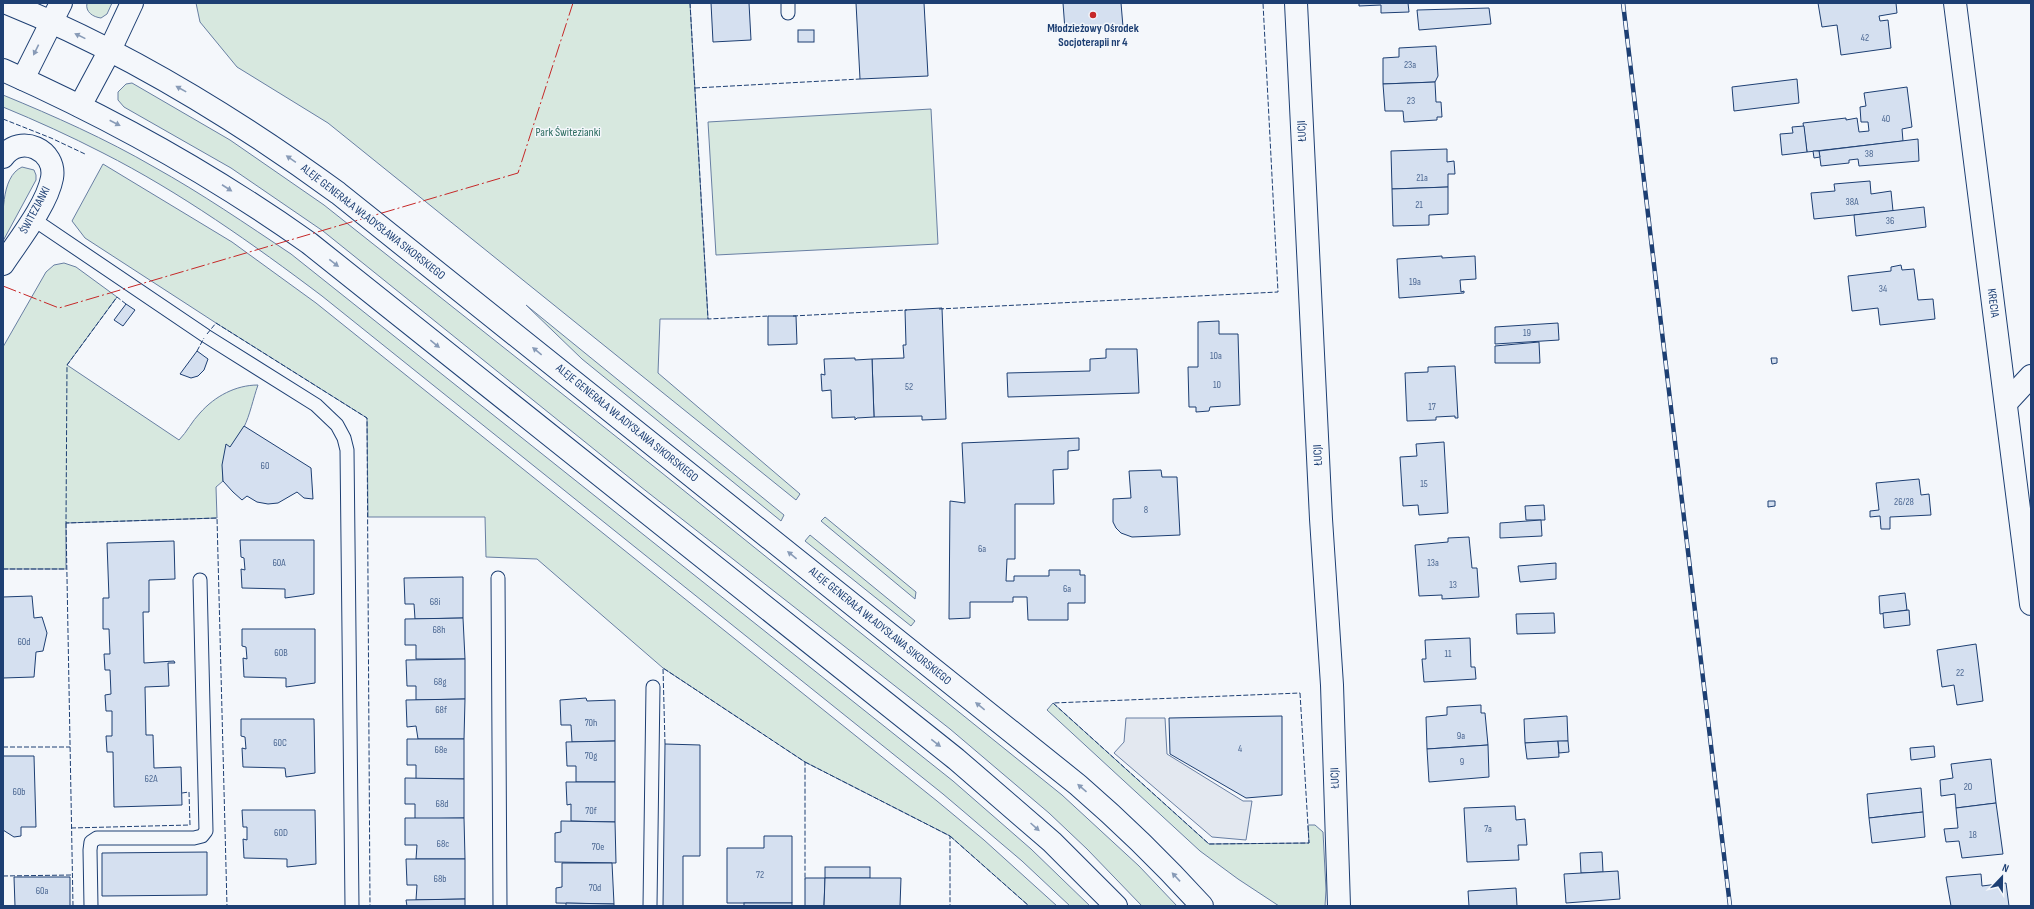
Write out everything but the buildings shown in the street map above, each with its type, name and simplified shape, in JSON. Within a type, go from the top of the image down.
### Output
[{"type":"main road","name":"ALEJE GENERAŁA WŁADYSŁAWA SIKORSKIEGO","points":[[7,3],[55,12],[110,50],[187,92],[256,135],[367,216],[1078,785],[1155,856],[1202,906]]},
{"type":"main road","points":[[80,106],[110,50],[132,3]]},
{"type":"main road","name":"ŁUCJI","points":[[1296,3],[1320,504],[1332,685],[1340,895],[1339,906]]},
{"type":"main road","name":"KRECIA","points":[[1955,3],[2031,604]]},
{"type":"main road","points":[[23,79],[55,12]]},
{"type":"main road","points":[[3,70],[80,106],[174,156],[248,202],[309,243],[956,759],[1052,842],[1116,906]]},
{"type":"main road","name":"ŚWITEZIANKI","points":[[3,157],[14,146],[22,145],[34,148],[44,153],[50,161],[53,170],[51,180],[33,219],[3,264]]},
{"type":"main road","points":[[2006,403],[2031,376]]},
{"type":"lane","points":[[33,219],[206,336],[316,405],[337,424],[344,438],[347,450],[352,906]]},
{"type":"lane","points":[[498,578],[500,906]]},
{"type":"lane","points":[[91,906],[90,850],[91,842],[97,838],[194,838],[202,836],[206,831],[200,580]]},
{"type":"lane","points":[[650,906],[653,687]]},
{"type":"green space","points":[[87,3],[112,3],[107,14],[101,18],[90,14],[87,9]]},
{"type":"green space","name":"Park Świtezianki","points":[[196,3],[690,3],[708,319],[660,319],[658,373],[800,494],[796,500],[328,123],[237,67],[200,22]]},
{"type":"green space","points":[[132,83],[230,140],[324,205],[662,473],[1062,795],[1139,866],[1177,906],[1142,906],[1087,849],[1049,813],[950,729],[641,487],[323,231],[231,168],[124,107],[118,100],[118,92],[126,84]]},
{"type":"green space","points":[[3,95],[80,128],[136,157],[206,198],[291,254],[953,781],[1031,849],[1090,906],[1070,906],[1022,861],[943,794],[322,296],[243,238],[160,184],[91,147],[3,107]]},
{"type":"green space","points":[[931,109],[938,244],[716,255],[708,122]]},
{"type":"green space","points":[[103,164],[232,242],[316,303],[937,801],[984,840],[1057,906],[1029,906],[950,836],[805,762],[663,668],[537,559],[486,557],[485,517],[368,517],[367,418],[85,238],[72,221]]},
{"type":"green space","points":[[22,167],[34,170],[36,180],[3,241],[3,211],[6,189],[15,172]]},
{"type":"green space","points":[[64,263],[76,267],[117,297],[67,365],[179,440],[185,434],[194,419],[212,401],[234,389],[258,385],[244,427],[226,457],[223,471],[223,481],[216,487],[217,518],[66,523],[66,569],[3,569],[3,347],[46,272],[54,265]]},
{"type":"green space","points":[[526,305],[784,515],[781,521],[582,359]]},
{"type":"green space","points":[[825,517],[916,592],[915,599],[821,521]]},
{"type":"green space","points":[[810,535],[915,621],[911,626],[805,541]]},
{"type":"green space","points":[[1053,703],[1209,844],[1309,843],[1308,825],[1315,825],[1323,832],[1326,890],[1325,906],[1279,906],[1238,879],[1200,851],[1047,710]]},
{"type":"shaded area","points":[[1126,718],[1165,718],[1167,754],[1243,801],[1252,801],[1246,840],[1212,837],[1114,753],[1124,742]]},
{"type":"railway","points":[[1623,3],[1730,906]]},
{"type":"fence","points":[[690,3],[708,319],[769,316]]},
{"type":"fence","points":[[939,309],[1278,292],[1263,3]]},
{"type":"fence","points":[[695,88],[860,79]]},
{"type":"fence","points":[[3,119],[51,138],[85,154]]},
{"type":"fence","points":[[126,304],[117,297],[67,365],[66,523],[217,518],[227,906]]},
{"type":"fence","points":[[793,316],[907,310]]},
{"type":"fence","points":[[207,334],[216,323],[367,418],[370,906]]},
{"type":"fence","points":[[197,351],[204,338]]},
{"type":"fence","points":[[66,523],[73,906]]},
{"type":"fence","points":[[3,569],[66,569]]},
{"type":"fence","points":[[665,744],[663,668],[805,762],[805,880]]},
{"type":"fence","points":[[1300,693],[1309,843],[1209,844],[1053,703],[1300,693]]},
{"type":"fence","points":[[3,747],[70,747]]},
{"type":"fence","points":[[805,762],[950,836],[950,906]]},
{"type":"fence","points":[[71,828],[190,825],[189,792],[182,793]]},
{"type":"fence","points":[[950,836],[1029,906]]},
{"type":"fence","points":[[3,876],[72,875]]},
{"type":"power","points":[[3,286],[59,308],[518,173],[573,3]]},
{"type":"place","name":"Młodzieżowy Ośrodek Socjoterapii nr 4","points":[[1093,15]]}]
